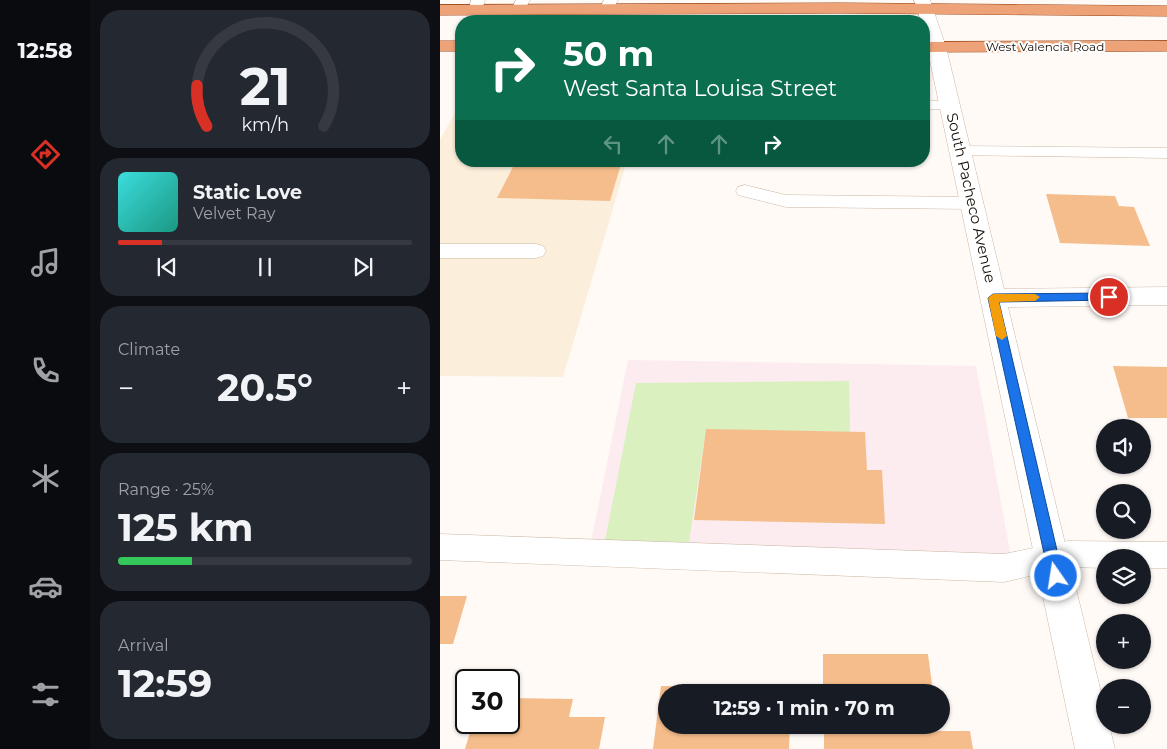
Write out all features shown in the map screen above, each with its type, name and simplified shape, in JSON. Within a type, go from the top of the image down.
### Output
[{"type":"main road","points":[[440,10],[477,5],[841,4],[1167,11]]},
{"type":"main road","points":[[440,46],[455,46]]},
{"type":"main road","name":"West Valencia Road","points":[[930,47],[1167,46]]},
{"type":"street","name":"South Pacheco Avenue","points":[[930,47],[937,105],[960,151],[1095,749]]},
{"type":"street","points":[[993,298],[1167,296]]},
{"type":"lane","points":[[960,151],[1167,152]]},
{"type":"lane","points":[[745,191],[786,202],[972,203]]},
{"type":"lane","points":[[440,251],[536,251]]},
{"type":"lane","points":[[440,547],[1004,568],[1068,554],[1167,555]]},
{"type":"shaded area","points":[[455,113],[455,167],[625,167],[563,377],[440,376],[440,140]]},
{"type":"shaded area","points":[[628,360],[976,366],[1011,557],[589,552]]},
{"type":"green space","points":[[849,381],[850,432],[706,430],[689,542],[605,541],[636,383]]},
{"type":"building","points":[[513,167],[620,167],[610,201],[497,198]]},
{"type":"building","points":[[1046,194],[1115,196],[1119,206],[1134,207],[1150,246],[1060,243]]},
{"type":"building","points":[[1113,366],[1167,367],[1167,418],[1128,418]]},
{"type":"building","points":[[706,429],[865,432],[867,470],[882,470],[885,524],[694,520]]},
{"type":"building","points":[[440,596],[467,596],[453,644],[440,644]]},
{"type":"building","points":[[823,654],[928,654],[932,684],[823,684]]},
{"type":"building","points":[[520,698],[573,699],[569,717],[605,717],[599,749],[465,749],[469,734],[520,734]]},
{"type":"building","points":[[658,710],[658,734],[790,734],[789,749],[653,749]]},
{"type":"building","points":[[950,731],[970,731],[973,749],[824,749],[824,734],[950,734]]},
{"type":"slow traffic","points":[[1002,336],[993,298],[1035,297]]},
{"type":"route","points":[[1056,576],[993,298],[1109,297]]}]
